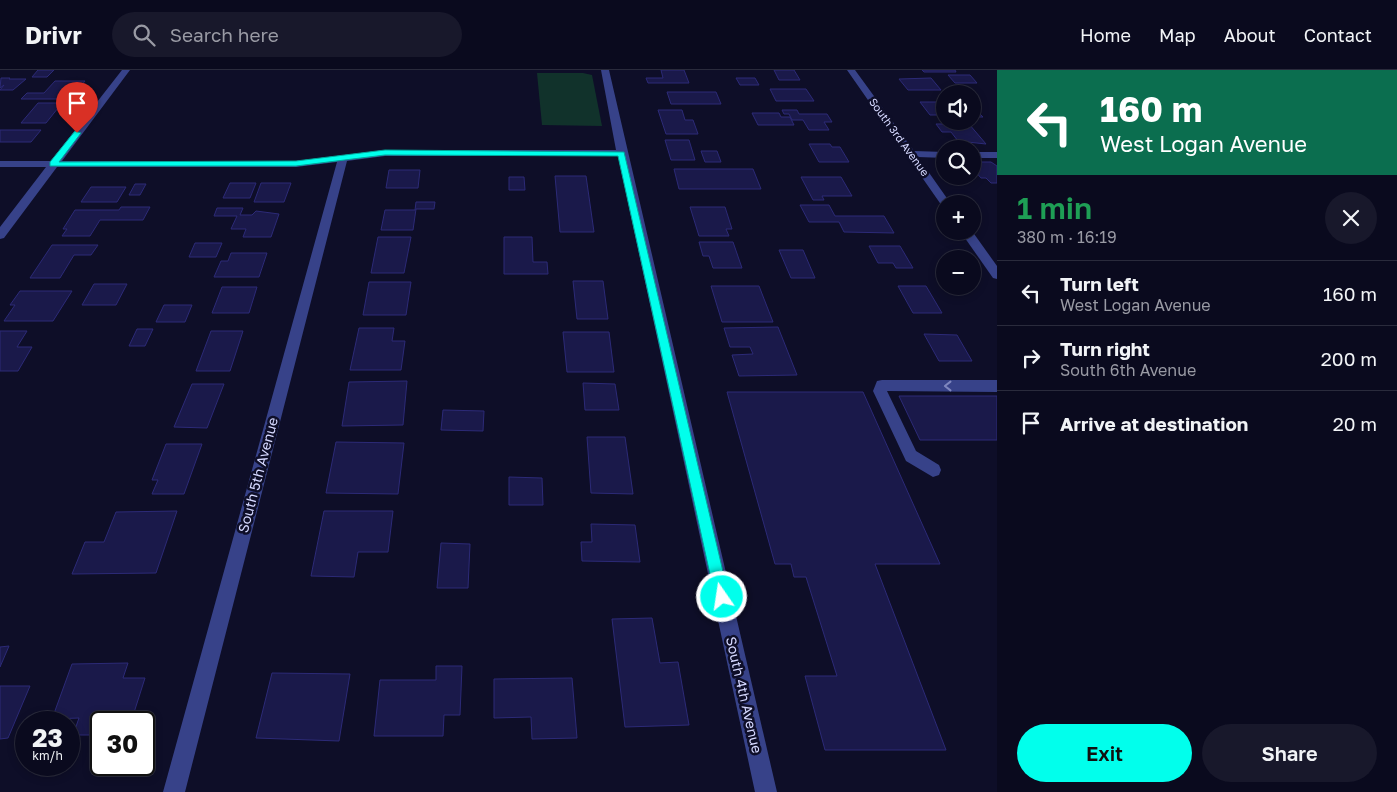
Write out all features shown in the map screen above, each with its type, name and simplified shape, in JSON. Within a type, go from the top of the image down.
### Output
[{"type":"street","points":[[0,235],[126,70]]},
{"type":"street","name":"South 4th Avenue","points":[[605,70],[766,792]]},
{"type":"street","name":"South 3rd Avenue","points":[[851,70],[940,195]]},
{"type":"street","points":[[0,164],[296,164],[385,153],[622,153]]},
{"type":"street","points":[[911,154],[936,155]]},
{"type":"street","points":[[981,155],[997,155]]},
{"type":"street","name":"South 5th Avenue","points":[[174,792],[343,158]]},
{"type":"street","points":[[972,240],[997,275]]},
{"type":"street","points":[[933,470],[911,456],[880,391],[882,385],[997,386]]},
{"type":"green space","points":[[537,73],[583,73],[592,75],[602,126],[542,125]]},
{"type":"building","points":[[38,70],[54,70],[47,77],[32,77]]},
{"type":"building","points":[[661,70],[684,70],[689,83],[648,83],[646,78],[663,78]]},
{"type":"building","points":[[774,70],[794,70],[800,80],[779,80]]},
{"type":"building","points":[[922,70],[955,70],[956,72],[924,72]]},
{"type":"building","points":[[948,75],[970,75],[977,83],[955,83]]},
{"type":"building","points":[[1,78],[26,79],[13,90],[0,90],[4,85],[0,88]]},
{"type":"building","points":[[736,78],[755,78],[759,85],[740,85]]},
{"type":"building","points":[[931,78],[937,85],[936,90],[908,90],[899,79]]},
{"type":"building","points":[[55,81],[85,81],[70,99],[21,99],[27,93],[44,93]]},
{"type":"building","points":[[770,89],[806,89],[814,101],[776,101]]},
{"type":"building","points":[[667,92],[716,92],[721,104],[671,104]]},
{"type":"building","points":[[920,102],[936,102],[936,115],[930,115]]},
{"type":"building","points":[[38,103],[62,103],[46,123],[21,123]]},
{"type":"building","points":[[658,110],[682,110],[685,120],[693,120],[698,134],[666,134]]},
{"type":"building","points":[[782,110],[797,110],[799,114],[827,114],[832,122],[824,122],[829,130],[809,130],[803,120],[792,120],[789,114],[784,114]]},
{"type":"building","points":[[752,113],[779,113],[781,117],[790,117],[794,125],[758,125]]},
{"type":"building","points":[[0,130],[41,130],[31,142],[0,142]]},
{"type":"building","points":[[940,130],[974,130],[986,144],[981,143],[981,140],[957,140],[951,132],[942,132]]},
{"type":"building","points":[[665,140],[689,140],[695,160],[671,160]]},
{"type":"building","points":[[809,144],[830,144],[832,147],[840,147],[849,162],[819,162]]},
{"type":"building","points":[[701,151],[717,151],[721,162],[705,162]]},
{"type":"building","points":[[981,162],[991,162],[997,166],[997,183],[991,183],[986,178],[981,178]]},
{"type":"building","points":[[674,169],[753,169],[761,189],[679,189]]},
{"type":"building","points":[[389,170],[420,170],[418,188],[386,188]]},
{"type":"building","points":[[555,176],[586,176],[594,232],[560,232]]},
{"type":"building","points":[[509,177],[524,177],[525,190],[509,190]]},
{"type":"building","points":[[801,177],[841,177],[852,196],[822,196],[824,200],[813,200]]},
{"type":"building","points":[[230,183],[256,183],[250,198],[223,198]]},
{"type":"building","points":[[261,183],[291,183],[284,202],[254,202]]},
{"type":"building","points":[[135,184],[146,184],[140,195],[129,195]]},
{"type":"building","points":[[91,187],[126,187],[117,202],[81,202]]},
{"type":"building","points":[[416,202],[435,202],[434,209],[416,209],[413,230],[381,230],[385,210],[415,210]]},
{"type":"building","points":[[800,205],[829,205],[835,216],[884,216],[894,233],[844,232],[839,222],[809,222]]},
{"type":"building","points":[[121,207],[150,207],[143,220],[100,220],[90,236],[62,236],[67,229],[63,229],[75,210],[119,210]]},
{"type":"building","points":[[690,207],[725,207],[732,229],[726,229],[729,236],[699,236]]},
{"type":"building","points":[[217,208],[243,208],[240,215],[252,215],[256,211],[279,214],[271,237],[243,237],[246,229],[231,229],[237,216],[214,216]]},
{"type":"building","points":[[378,237],[411,237],[404,273],[371,273]]},
{"type":"building","points":[[504,237],[532,237],[533,262],[547,262],[548,274],[504,274]]},
{"type":"building","points":[[699,242],[733,242],[742,268],[713,268],[709,256],[703,256]]},
{"type":"building","points":[[195,243],[222,243],[216,257],[189,257]]},
{"type":"building","points":[[52,245],[98,245],[91,255],[74,255],[60,278],[30,278]]},
{"type":"building","points":[[869,246],[900,246],[913,268],[896,268],[893,263],[878,263]]},
{"type":"building","points":[[779,250],[803,250],[815,278],[791,278]]},
{"type":"building","points":[[231,253],[267,253],[259,277],[214,277],[221,261],[228,261]]},
{"type":"building","points":[[573,281],[603,281],[608,319],[577,319]]},
{"type":"building","points":[[369,282],[411,282],[406,315],[363,315]]},
{"type":"building","points":[[94,284],[127,284],[116,305],[82,305]]},
{"type":"building","points":[[711,286],[759,286],[773,322],[722,322]]},
{"type":"building","points":[[898,286],[926,286],[942,313],[913,313]]},
{"type":"building","points":[[222,287],[257,287],[249,313],[212,313]]},
{"type":"building","points":[[20,291],[72,291],[53,321],[4,321],[15,305],[10,305]]},
{"type":"building","points":[[164,305],[192,305],[185,322],[156,322]]},
{"type":"building","points":[[778,327],[797,375],[739,376],[732,355],[753,354],[750,347],[730,347],[724,328]]},
{"type":"building","points":[[359,328],[394,328],[392,341],[405,341],[401,370],[350,370]]},
{"type":"building","points":[[137,329],[153,329],[145,346],[129,346]]},
{"type":"building","points":[[0,331],[27,331],[17,347],[32,347],[18,371],[0,371]]},
{"type":"building","points":[[211,331],[243,331],[230,371],[196,371]]},
{"type":"building","points":[[563,332],[609,332],[614,372],[567,372]]},
{"type":"building","points":[[924,334],[957,335],[972,361],[939,361]]},
{"type":"building","points":[[407,381],[403,425],[342,426],[349,382]]},
{"type":"building","points":[[583,383],[615,384],[619,410],[585,410]]},
{"type":"building","points":[[192,384],[224,384],[207,428],[174,427]]},
{"type":"building","points":[[727,392],[863,392],[940,564],[875,564],[946,750],[825,750],[805,676],[837,676],[806,577],[794,577],[791,564],[775,564]]},
{"type":"building","points":[[899,396],[997,396],[997,440],[920,440]]},
{"type":"building","points":[[443,410],[484,411],[483,431],[441,430]]},
{"type":"building","points":[[587,437],[625,437],[633,494],[591,493]]},
{"type":"building","points":[[336,442],[404,443],[398,494],[326,493]]},
{"type":"building","points":[[166,444],[202,444],[184,494],[152,494],[158,480],[152,480]]},
{"type":"building","points":[[509,477],[542,478],[543,505],[509,505]]},
{"type":"building","points":[[177,511],[156,573],[72,574],[85,542],[104,542],[116,512]]},
{"type":"building","points":[[324,511],[393,511],[388,552],[358,552],[354,577],[311,576]]},
{"type":"building","points":[[591,524],[635,525],[640,562],[582,561],[581,542],[592,542]]},
{"type":"building","points":[[441,543],[470,544],[468,588],[437,588]]},
{"type":"building","points":[[652,618],[660,663],[678,662],[689,725],[625,727],[612,619]]},
{"type":"building","points":[[9,646],[0,667],[0,647]]},
{"type":"building","points":[[128,663],[123,678],[145,678],[134,711],[90,711],[90,735],[80,735],[80,711],[55,711],[72,664]]},
{"type":"building","points":[[436,666],[462,666],[460,715],[444,715],[443,736],[374,736],[380,680],[436,680]]},
{"type":"building","points":[[272,673],[350,674],[339,741],[256,738]]},
{"type":"building","points":[[572,678],[577,738],[532,739],[531,717],[494,718],[494,679]]},
{"type":"building","points":[[0,686],[30,686],[19,711],[15,711],[15,721],[8,738],[0,739]]},
{"type":"route","points":[[77,133],[53,164],[296,164],[385,153],[622,153],[722,597]]}]
